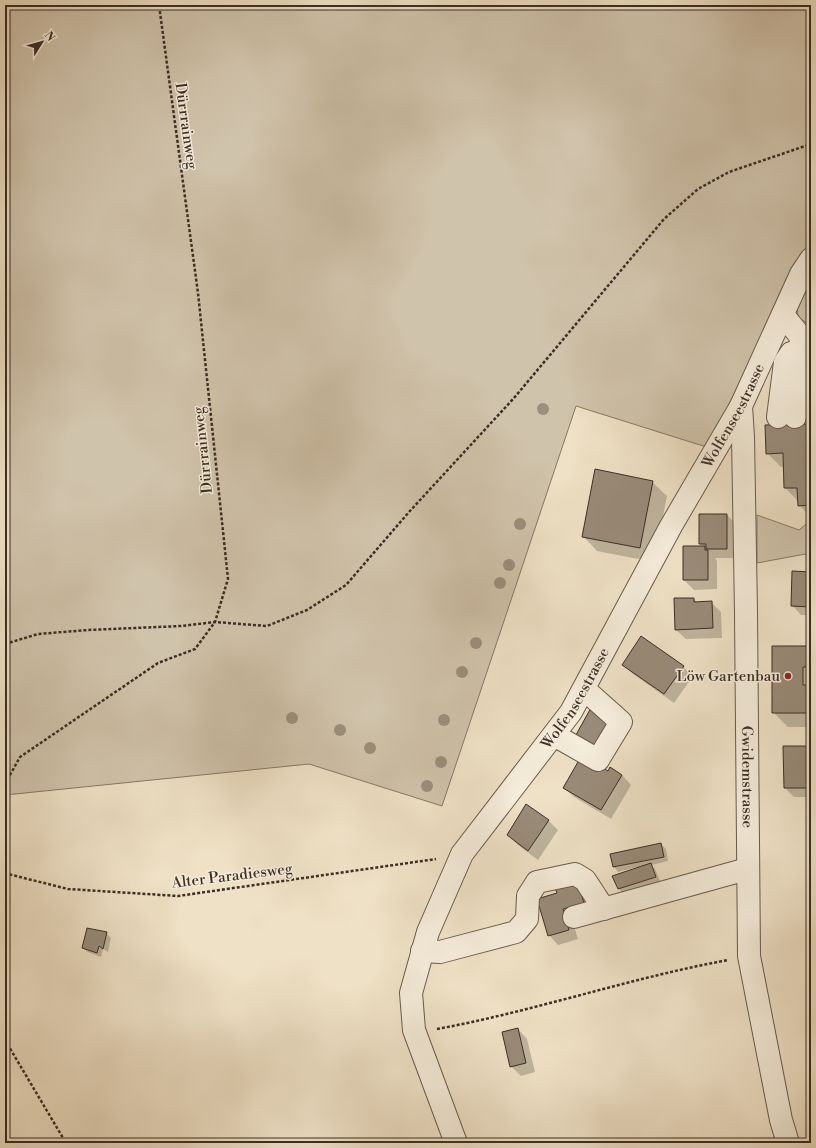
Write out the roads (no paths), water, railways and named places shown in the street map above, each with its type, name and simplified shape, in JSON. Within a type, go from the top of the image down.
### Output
[{"type":"street","name":"Wolfenseestrasse","points":[[456,1143],[415,1033],[410,993],[428,932],[462,854],[571,712],[671,526],[741,406],[801,274],[811,259]]},
{"type":"street","points":[[783,315],[801,337],[786,417]]},
{"type":"street","name":"Gwidemstrasse","points":[[741,406],[746,596],[748,956],[781,1120],[788,1143]]},
{"type":"street","points":[[554,735],[598,760],[621,722],[584,689]]},
{"type":"street","points":[[574,917],[747,868]]},
{"type":"street","points":[[422,951],[440,952],[516,932],[527,918],[528,896],[537,882],[574,874],[584,880],[604,909]]},
{"type":"place","name":"Löw Gartenbau","points":[[788,676]]}]
